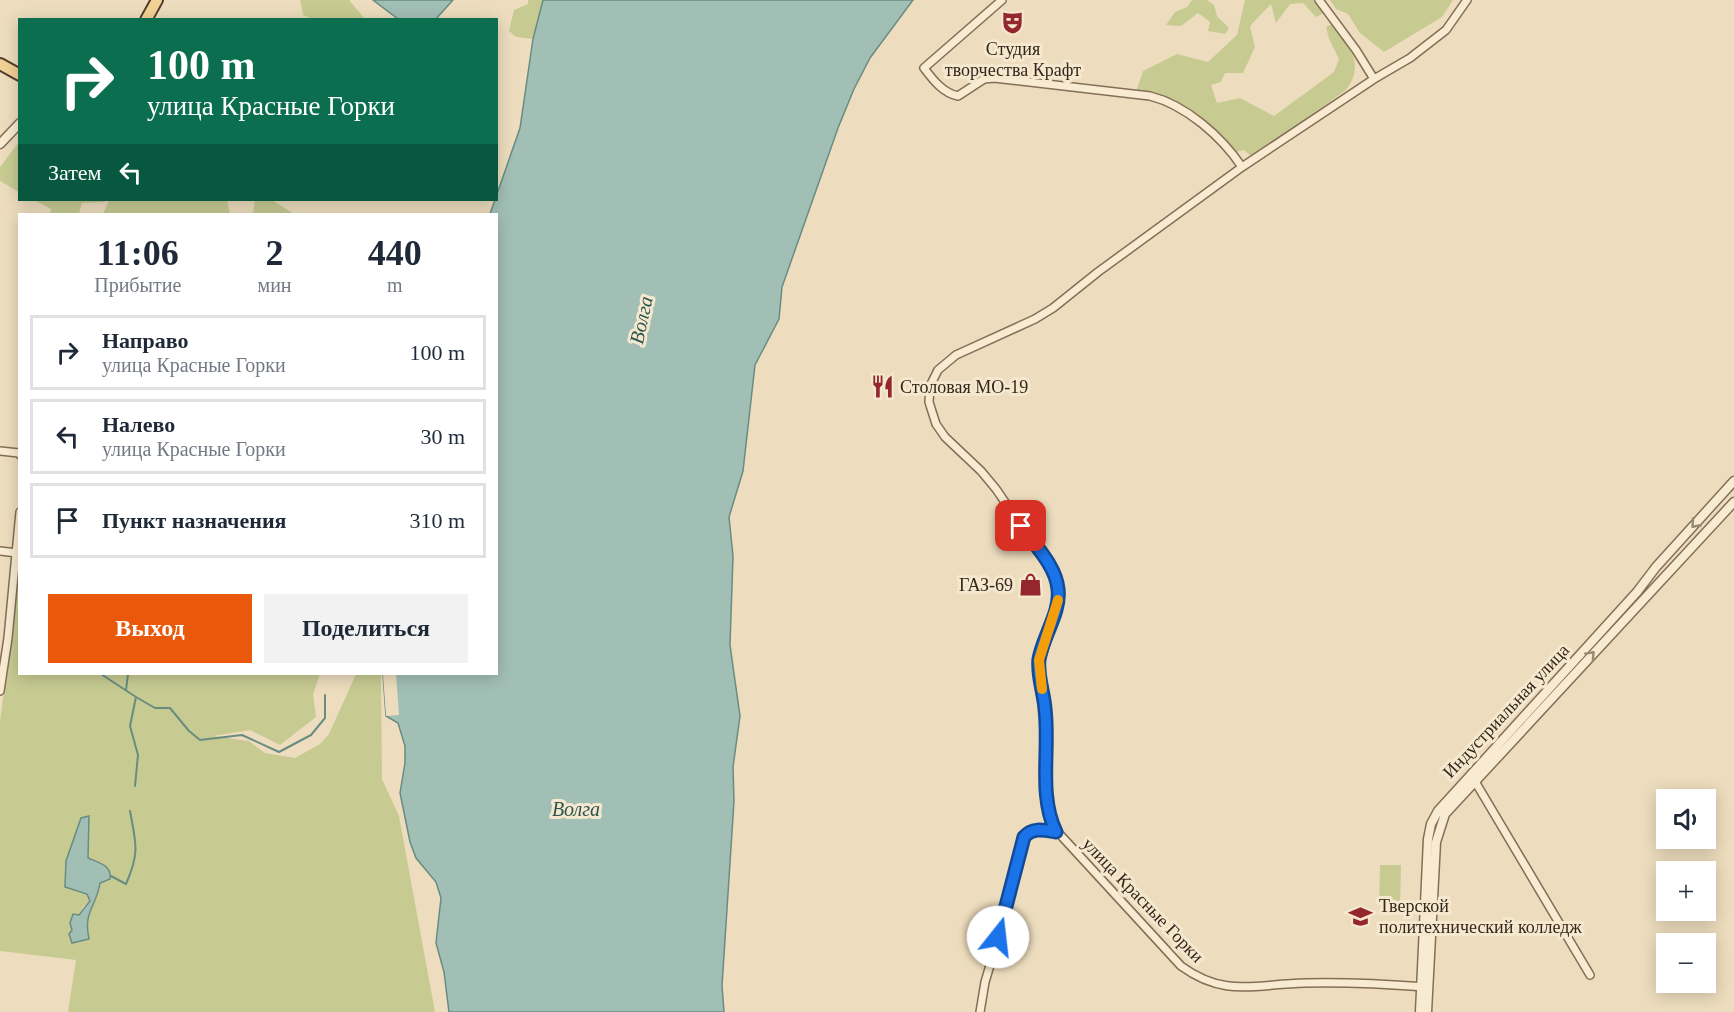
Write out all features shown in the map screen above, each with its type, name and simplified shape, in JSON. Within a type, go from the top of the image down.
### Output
[{"type":"main road","points":[[147,18],[157,0]]},
{"type":"main road","points":[[0,64],[18,74]]},
{"type":"street","points":[[1002,0],[924,68],[938,85],[958,96],[984,80],[994,78],[1162,99],[1201,123],[1221,139],[1242,167]]},
{"type":"street","points":[[1319,0],[1374,79]]},
{"type":"street","name":"улица Красные Горки","points":[[1424,987],[1302,983],[1238,989],[1202,979],[1180,966],[1056,832],[1046,798],[1046,710],[1039,668],[1041,652],[1057,604],[1058,586],[1046,562],[996,489],[981,471],[951,443],[936,424],[929,402],[933,379],[942,366],[965,350],[1035,319],[1053,308],[1098,272],[1242,167],[1374,79],[1410,58],[1446,30],[1467,0]]},
{"type":"street","points":[[0,144],[18,125]]},
{"type":"street","points":[[0,451],[18,454]]},
{"type":"street","name":"Индустриальная улица","points":[[1419,1012],[1424,987],[1437,834],[1447,812],[1473,777],[1734,481]]},
{"type":"street","name":"Индустриальная улица","points":[[1473,777],[1734,502]]},
{"type":"street","points":[[0,691],[18,539]]},
{"type":"street","points":[[0,551],[17,553]]},
{"type":"street","points":[[1473,777],[1590,975]]},
{"type":"street","name":"улица Красные Горки","points":[[980,1012],[985,982],[1005,915],[1022,842],[1026,834],[1033,831],[1056,832]]},
{"type":"street","name":"Индустриальная улица","points":[[1424,987],[1427,1012]]},
{"type":"green space","points":[[300,0],[349,0],[364,18],[310,18],[303,15]]},
{"type":"green space","points":[[528,0],[543,0],[533,39],[516,37],[509,31],[514,10],[528,4]]},
{"type":"green space","points":[[1192,0],[1207,0],[1214,5],[1217,16],[1229,28],[1225,34],[1208,31],[1210,22],[1198,13],[1181,26],[1166,25],[1175,12],[1187,7]]},
{"type":"green space","points":[[1245,0],[1314,0],[1324,13],[1316,17],[1303,3],[1290,4],[1276,23],[1271,4],[1250,26],[1255,47],[1243,73],[1225,73],[1221,82],[1211,85],[1217,103],[1240,98],[1274,116],[1334,72],[1339,59],[1326,27],[1332,24],[1349,48],[1355,63],[1355,72],[1346,90],[1252,157],[1244,150],[1236,152],[1214,132],[1190,116],[1136,92],[1143,71],[1177,54],[1208,62],[1237,35]]},
{"type":"green space","points":[[1330,0],[1453,0],[1442,17],[1384,52],[1360,33],[1348,14],[1336,9]]},
{"type":"green space","points":[[18,143],[18,191],[0,181],[0,167]]},
{"type":"green space","points":[[36,201],[105,201],[82,203],[79,213],[50,213],[51,209]]},
{"type":"green space","points":[[109,201],[227,201],[230,213],[103,213]]},
{"type":"green space","points":[[255,201],[274,201],[292,213],[253,213]]},
{"type":"green space","points":[[18,577],[18,675],[320,675],[313,694],[316,717],[280,745],[250,730],[213,736],[249,741],[265,753],[295,758],[320,744],[329,734],[356,675],[381,675],[382,779],[399,816],[435,1012],[68,1012],[76,960],[0,951],[0,722]],"holes":[[[89,816],[88,859],[105,865],[110,879],[100,882],[85,924],[69,934],[83,907],[90,901],[87,894]]]},
{"type":"green space","points":[[1380,865],[1401,865],[1400,906],[1379,905]]},
{"type":"water","points":[[373,0],[453,0],[437,18],[397,18]]},
{"type":"water","name":"Волга","points":[[543,0],[913,0],[870,58],[854,89],[782,287],[779,319],[755,365],[743,471],[729,517],[733,556],[730,645],[740,716],[733,767],[734,801],[722,986],[724,1012],[449,1012],[444,972],[436,943],[441,898],[436,882],[416,858],[410,842],[400,793],[405,746],[398,723],[386,716],[383,675],[498,675],[498,213],[490,213],[495,201],[498,201],[498,191],[520,128],[533,39]]},
{"type":"water","points":[[89,816],[88,858],[107,868],[110,879],[100,883],[89,916],[89,939],[72,943],[69,934],[72,930],[70,923],[73,914],[79,915],[90,901],[87,894],[65,887],[66,861],[81,818]]},
{"type":"pier","points":[[383,675],[396,675],[399,715],[386,716]]},
{"type":"waterway","points":[[103,675],[136,697]]},
{"type":"waterway","points":[[126,690],[128,675]]},
{"type":"waterway","points":[[135,786],[138,755],[130,726],[136,697],[155,708],[170,708],[189,731],[200,740],[242,735],[279,752],[311,735],[325,718],[325,695]]},
{"type":"waterway","points":[[111,876],[126,884],[133,864],[136,848],[130,811]]},
{"type":"slow traffic","points":[[1042,689],[1039,660],[1058,600]]},
{"type":"place","name":"Студия творчества Крафт","points":[[1013,23]]},
{"type":"place","name":"Столовая МО-19","points":[[882,387]]},
{"type":"place","name":"ГАЗ-69","points":[[1031,585]]},
{"type":"place","name":"Тверской политехнический колледж","points":[[1361,916]]},
{"type":"route","points":[[998,937],[1024,837],[1029,832],[1037,830],[1056,832],[1046,798],[1046,710],[1039,676],[1039,660],[1057,604],[1059,590],[1055,577],[1021,526]]}]
